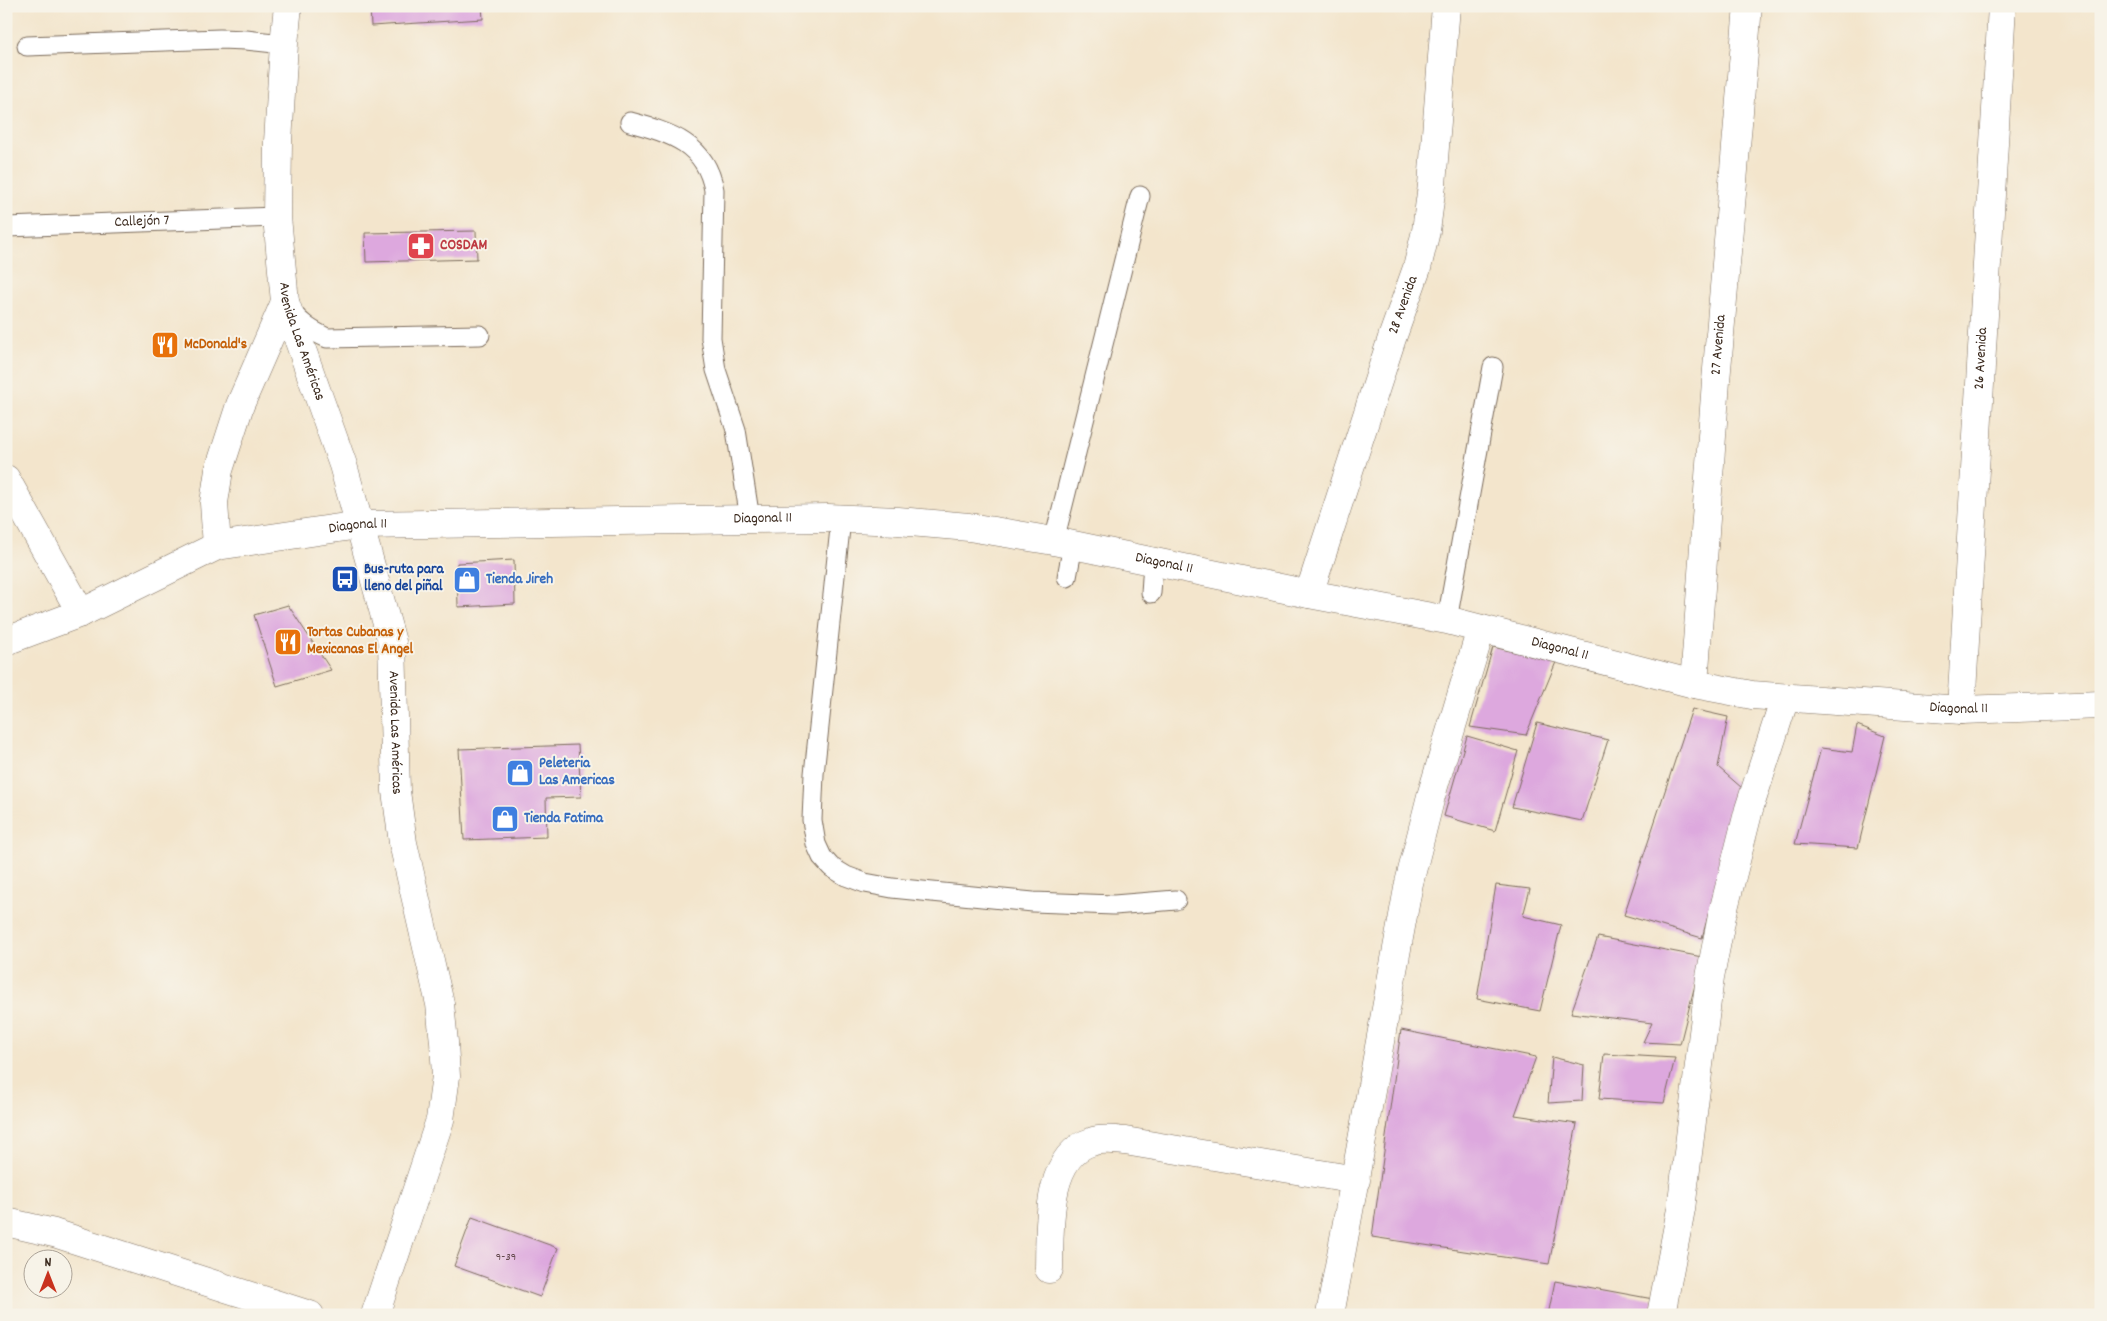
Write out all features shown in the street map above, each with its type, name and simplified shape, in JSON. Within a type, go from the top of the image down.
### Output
[{"type":"street","name":"Avenida Las Américas","points":[[288,6],[278,142],[277,217],[285,302],[343,465],[392,642],[396,791],[403,842],[440,1004],[444,1042],[446,1076],[440,1120],[404,1225]]},
{"type":"street","name":"28 Avenida","points":[[1309,594],[1416,268],[1426,232],[1432,185],[1446,6]]},
{"type":"street","name":"27 Avenida","points":[[1694,684],[1717,371],[1748,6]]},
{"type":"street","name":"26 Avenida","points":[[1961,710],[2002,6]]},
{"type":"street","points":[[217,546],[214,503],[219,470],[240,406],[285,302]]},
{"type":"street","points":[[6,479],[81,613]]},
{"type":"street","name":"Diagonal 11","points":[[6,640],[81,613],[217,546],[359,525],[841,519],[898,521],[969,527],[1064,543],[1309,594],[1447,620],[1694,684],[1752,695],[1961,710],[2101,705]]},
{"type":"street","points":[[1330,1315],[1409,883],[1431,796],[1481,629]]},
{"type":"street","points":[[1661,1315],[1681,1210],[1710,977],[1720,925],[1749,809],[1785,698]]},
{"type":"street","points":[[1049,1270],[1051,1214],[1058,1178],[1066,1160],[1076,1149],[1091,1142],[1106,1139],[1125,1141],[1356,1180]]},
{"type":"street","points":[[6,1222],[54,1233],[310,1315]]},
{"type":"street","points":[[361,1315],[404,1225]]},
{"type":"street","points":[[374,1315],[404,1225]]},
{"type":"lane","points":[[27,46],[220,39],[284,44]]},
{"type":"lane","points":[[630,122],[655,129],[698,152],[711,173],[714,190],[711,338],[716,370],[736,430],[750,519]]},
{"type":"lane","points":[[1067,577],[1064,543],[1140,196]]},
{"type":"lane","name":"Callejón 7","points":[[7,227],[277,217]]},
{"type":"lane","points":[[285,302],[296,318],[310,330],[326,338],[480,335]]},
{"type":"lane","points":[[1447,620],[1493,368]]},
{"type":"lane","points":[[841,519],[814,774],[812,820],[816,844],[822,857],[831,868],[866,883],[892,888],[1033,902],[1114,905],[1176,900]]},
{"type":"lane","points":[[1151,593],[1153,562]]},
{"type":"building","points":[[370,6],[482,6],[483,19],[371,26]]},
{"type":"building","name":"COSDAM","points":[[476,231],[477,259],[366,262],[365,233]]},
{"type":"building","points":[[514,560],[515,604],[458,607],[457,563]]},
{"type":"building","name":"Tortas Cubanas y Mexicanas El Angel","points":[[288,605],[331,670],[277,686],[254,615]]},
{"type":"building","points":[[1493,647],[1556,662],[1526,735],[1470,727]]},
{"type":"building","points":[[1692,709],[1728,717],[1718,767],[1742,788],[1702,938],[1624,915]]},
{"type":"building","points":[[1537,723],[1608,740],[1582,821],[1512,807]]},
{"type":"building","points":[[1857,725],[1885,736],[1858,848],[1795,844],[1821,748],[1852,752]]},
{"type":"building","points":[[1467,736],[1518,751],[1495,831],[1444,816]]},
{"type":"building","name":"Peleteria Las Americas","points":[[578,745],[581,797],[546,798],[547,837],[464,840],[459,749]]},
{"type":"building","points":[[1496,885],[1530,889],[1523,916],[1561,925],[1540,1011],[1477,999]]},
{"type":"building","points":[[1598,937],[1702,957],[1680,1044],[1643,1042],[1652,1023],[1571,1013]]},
{"type":"building","points":[[1401,1030],[1536,1057],[1515,1115],[1577,1124],[1549,1264],[1372,1237]]},
{"type":"building","points":[[1604,1054],[1675,1058],[1664,1103],[1599,1099]]},
{"type":"building","points":[[1552,1057],[1584,1065],[1582,1101],[1548,1103]]},
{"type":"building","points":[[472,1217],[558,1248],[540,1297],[454,1266]]},
{"type":"building","points":[[1555,1281],[1653,1299],[1651,1315],[1548,1315]]},
{"type":"place","name":"COSDAM","points":[[421,246]]},
{"type":"place","name":"McDonald's","points":[[165,345]]},
{"type":"place","name":"Bus-ruta para lleno del piñal","points":[[345,579]]},
{"type":"place","name":"Tienda Jireh","points":[[467,580]]},
{"type":"place","name":"Tortas Cubanas y Mexicanas El Angel","points":[[288,642]]},
{"type":"place","name":"Peleteria Las Americas","points":[[520,773]]},
{"type":"place","name":"Tienda Fatima","points":[[505,819]]}]
